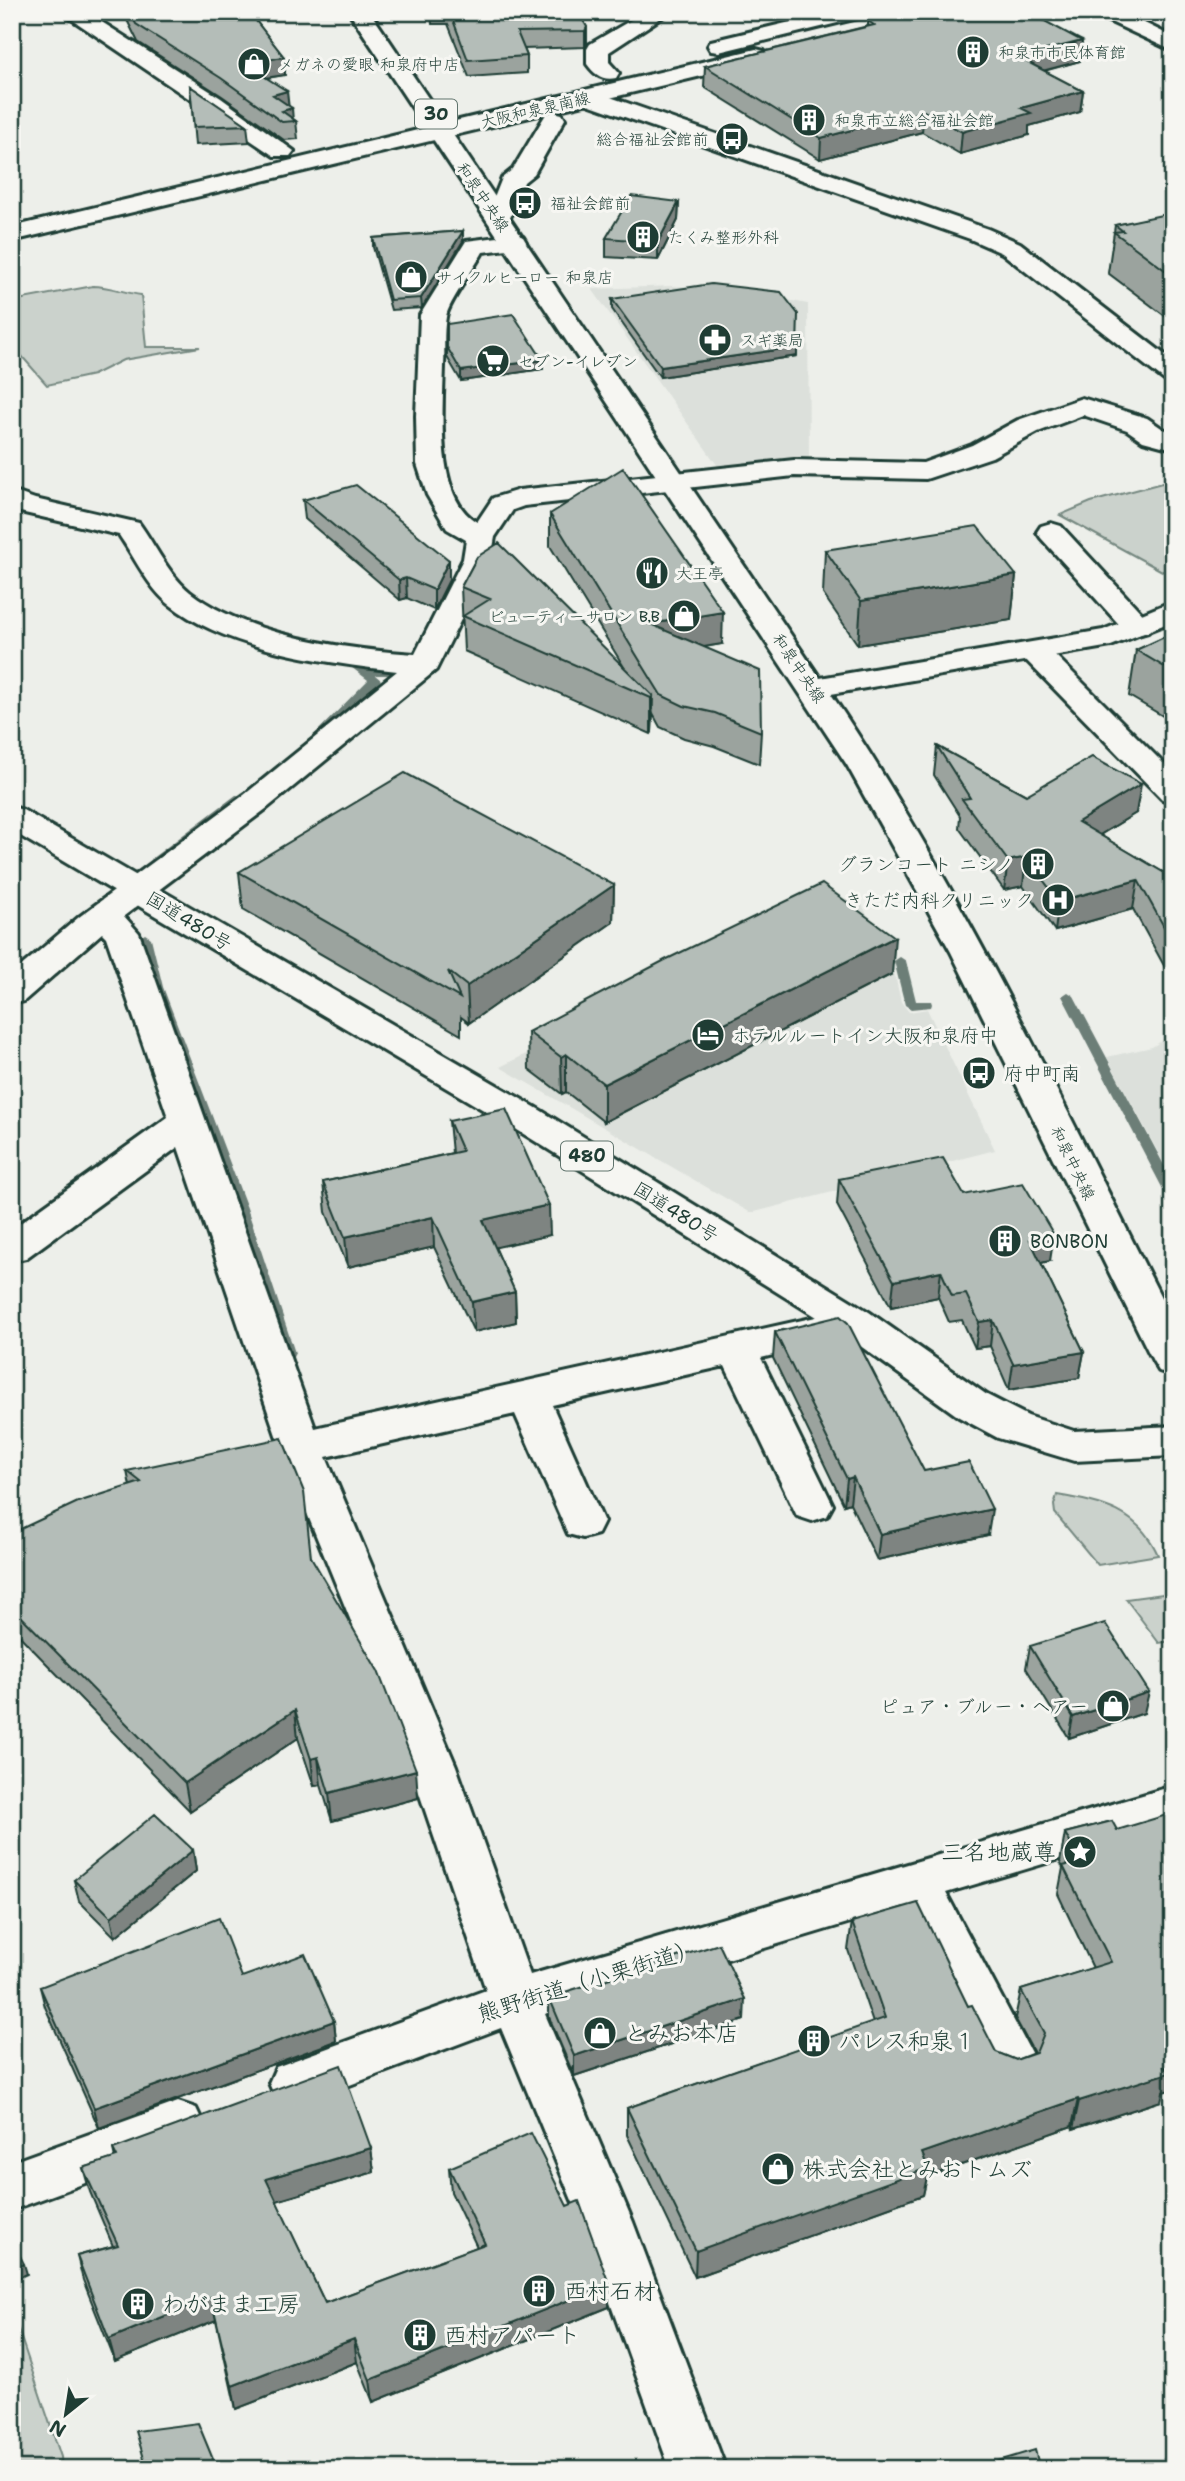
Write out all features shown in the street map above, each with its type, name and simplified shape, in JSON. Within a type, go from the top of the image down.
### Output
[{"type":"main road","points":[[71,12],[282,150]]},
{"type":"main road","name":"和泉中央線","points":[[359,12],[863,765],[968,952],[1173,1362]]},
{"type":"main road","points":[[608,73],[598,64],[598,49],[660,12]]},
{"type":"main road","points":[[1104,12],[1173,45]]},
{"type":"main road","name":"大阪和泉泉南線","points":[[12,213],[282,150],[590,97],[864,20]]},
{"type":"main road","name":"大阪和泉泉南線","points":[[12,234],[435,124],[608,73],[864,20]]},
{"type":"main road","points":[[590,97],[979,234],[1011,248],[1173,374]]},
{"type":"main road","points":[[481,537],[457,523],[441,495],[431,464],[430,330],[433,314],[475,246],[506,230],[514,178],[522,174],[554,118]]},
{"type":"main road","points":[[12,993],[103,915],[255,802],[425,664],[477,559],[481,537],[503,504],[519,498],[794,468],[926,471],[982,451],[1028,426],[1082,406],[1137,424],[1153,435],[1173,441]]},
{"type":"main road","points":[[12,499],[26,505],[129,529],[178,596],[209,617],[304,646],[350,656],[425,664]]},
{"type":"main road","points":[[1051,532],[1137,626]]},
{"type":"main road","points":[[812,688],[1111,637],[1173,610]]},
{"type":"main road","points":[[1035,652],[1173,792]]},
{"type":"main road","name":"国道480号","points":[[12,817],[527,1119],[855,1322],[973,1406],[1013,1427],[1074,1446],[1173,1441]]},
{"type":"main road","points":[[103,915],[122,933],[301,1447],[433,1766],[515,2001],[607,2222],[698,2469]]},
{"type":"main road","points":[[12,1248],[188,1121]]},
{"type":"main road","points":[[301,1447],[855,1322]]},
{"type":"main road","points":[[737,1349],[812,1505]]},
{"type":"main road","points":[[528,1397],[583,1522]]},
{"type":"main road","name":"熊野街道（小栗街道）","points":[[12,2186],[515,2001],[1173,1805]]},
{"type":"main road","points":[[915,1881],[1011,2063]]},
{"type":"shaded area","points":[[93,286],[141,295],[146,347],[200,347],[123,360],[93,375],[47,385],[12,345],[12,301]]},
{"type":"shaded area","points":[[674,286],[747,292],[808,304],[809,463],[720,469],[592,289]]},
{"type":"shaded area","points":[[1173,480],[1173,577],[1060,515],[1091,502]]},
{"type":"shaded area","name":"ホテルルートイン大阪和泉府中","points":[[858,897],[892,962],[901,1002],[909,1012],[927,1009],[995,1150],[751,1213],[500,1067],[830,902]]},
{"type":"shaded area","points":[[1173,1034],[1173,1180],[1107,1057],[1152,1047]]},
{"type":"shaded area","points":[[1057,1495],[1089,1501],[1129,1518],[1150,1540],[1158,1555],[1098,1565],[1055,1513]]},
{"type":"shaded area","points":[[1170,1593],[1173,1601],[1173,1641],[1159,1643],[1126,1599]]},
{"type":"shaded area","points":[[12,2311],[61,2457],[62,2469],[12,2469]]},
{"type":"building","points":[[130,12],[249,12],[284,57],[243,63],[287,91],[273,95],[292,108],[282,111],[296,121],[282,122],[221,78],[136,24]]},
{"type":"building","points":[[450,12],[578,12],[587,27],[585,31],[517,32],[527,56],[468,60]]},
{"type":"building","points":[[906,12],[1028,12],[1082,41],[1018,57],[1083,91],[1021,108],[1031,113],[962,132],[924,111],[821,138],[705,66],[874,25],[868,21]]},
{"type":"building","points":[[190,86],[247,125],[194,127]]},
{"type":"building","points":[[631,196],[679,202],[658,242],[606,238]]},
{"type":"building","points":[[1171,213],[1173,276],[1114,232],[1123,231],[1115,225]]},
{"type":"building","name":"サイクルヒーロー 和泉店","points":[[463,231],[421,298],[390,300],[373,238]]},
{"type":"building","name":"スギ薬局","points":[[711,284],[781,292],[798,314],[797,347],[661,367],[612,299]]},
{"type":"building","points":[[513,314],[543,360],[461,371],[447,347],[447,324]]},
{"type":"building","points":[[623,468],[723,612],[650,624],[760,671],[761,732],[715,713],[684,706],[661,695],[550,514]]},
{"type":"building","points":[[356,485],[449,560],[434,590],[406,578],[399,580],[303,500]]},
{"type":"building","points":[[977,526],[1016,575],[861,601],[825,550]]},
{"type":"building","points":[[499,543],[653,696],[651,698],[463,616],[490,599],[461,587],[477,557]]},
{"type":"building","points":[[1173,633],[1173,672],[1136,650]]},
{"type":"building","points":[[937,746],[1026,795],[1092,757],[1141,784],[1078,822],[1173,878],[1173,943],[1138,880],[1059,901],[1026,857],[1008,861],[962,799],[970,798]]},
{"type":"building","points":[[405,773],[614,885],[467,986],[448,971],[460,998],[239,872]]},
{"type":"building","points":[[822,884],[895,937],[604,1084],[566,1054],[561,1057],[528,1032],[665,960]]},
{"type":"building","points":[[506,1109],[549,1205],[483,1220],[515,1292],[472,1302],[433,1217],[345,1237],[323,1182],[462,1151],[449,1121]]},
{"type":"building","points":[[943,1158],[964,1195],[1023,1183],[1054,1235],[1030,1240],[1084,1352],[1013,1364],[993,1320],[979,1322],[966,1294],[952,1296],[941,1271],[894,1281],[839,1179]]},
{"type":"building","points":[[840,1316],[848,1323],[924,1471],[969,1462],[992,1509],[880,1534],[853,1477],[847,1479],[775,1332]]},
{"type":"building","points":[[282,1438],[304,1492],[311,1557],[378,1671],[416,1770],[329,1793],[318,1757],[311,1759],[295,1710],[185,1783],[12,1607],[12,1533],[78,1502],[141,1482],[127,1471]]},
{"type":"building","points":[[1105,1623],[1149,1692],[1073,1717],[1030,1646]]},
{"type":"building","points":[[1173,1813],[1173,2064],[1164,2067],[1169,2073],[1079,2101],[1078,2099],[922,2153],[928,2168],[696,2251],[627,2108],[885,2018],[852,1922],[918,1903],[968,2006],[972,2005],[996,2052],[1016,2060],[1036,2053],[1044,2033],[1021,1990],[1111,1962],[1063,1866],[1080,1862],[1065,1833],[1112,1821],[1117,1830]]},
{"type":"building","points":[[155,1814],[193,1850],[111,1917],[74,1880]]},
{"type":"building","points":[[219,1918],[242,1977],[305,1954],[334,2021],[94,2108],[40,1987]]},
{"type":"building","points":[[719,1944],[745,1999],[574,2056],[549,1997]]},
{"type":"building","points":[[341,2065],[371,2148],[266,2179],[325,2303],[485,2244],[449,2168],[531,2133],[567,2206],[579,2201],[609,2284],[370,2380],[354,2339],[232,2386],[211,2297],[109,2339],[77,2256],[118,2245],[83,2168],[117,2157],[113,2149]]},
{"type":"building","points":[[12,2240],[24,2264],[12,2269]]},
{"type":"building","points":[[198,2423],[217,2469],[147,2469],[136,2431]]},
{"type":"building","points":[[1035,2450],[1040,2469],[971,2469]]},
{"type":"waterway","points":[[307,748],[375,680],[355,665],[340,661]]},
{"type":"waterway","points":[[364,671],[394,672]]},
{"type":"waterway","points":[[157,859],[240,797],[249,800],[256,794]]},
{"type":"waterway","points":[[145,938],[157,987],[240,1208],[288,1353]]},
{"type":"waterway","points":[[900,961],[911,1005],[926,1004]]},
{"type":"waterway","points":[[1068,996],[1173,1195]]},
{"type":"place","name":"和泉市市民体育館","points":[[973,52]]},
{"type":"place","name":"メガネの愛眼 和泉府中店","points":[[254,64]]},
{"type":"place","name":"和泉市立総合福祉会館","points":[[809,120]]},
{"type":"place","name":"総合福祉会館前","points":[[732,139]]},
{"type":"place","name":"福祉会館前","points":[[525,203]]},
{"type":"place","name":"たくみ整形外科","points":[[643,237]]},
{"type":"place","name":"サイクルヒーロー 和泉店","points":[[411,277]]},
{"type":"place","name":"スギ薬局","points":[[715,340]]},
{"type":"place","name":"セブン-イレブン","points":[[493,361]]},
{"type":"place","name":"大王亭","points":[[652,573]]},
{"type":"place","name":"ビューティーサロン B.B","points":[[684,616]]},
{"type":"place","name":"グランコート ニシノ","points":[[1038,864]]},
{"type":"place","name":"きただ内科クリニック","points":[[1058,900]]},
{"type":"place","name":"ホテルルートイン大阪和泉府中","points":[[708,1035]]},
{"type":"place","name":"府中町南","points":[[979,1073]]},
{"type":"place","name":"BONBON","points":[[1005,1241]]},
{"type":"place","name":"ピュア・ブルー・ヘアー","points":[[1113,1706]]},
{"type":"place","name":"三名地蔵尊","points":[[1080,1852]]},
{"type":"place","name":"とみお本店","points":[[600,2033]]},
{"type":"place","name":"パレス和泉１","points":[[814,2041]]},
{"type":"place","name":"株式会社とみおトムズ","points":[[778,2169]]},
{"type":"place","name":"西村石材","points":[[539,2291]]},
{"type":"place","name":"わがまま工房","points":[[138,2304]]},
{"type":"place","name":"西村アパート","points":[[420,2335]]}]
